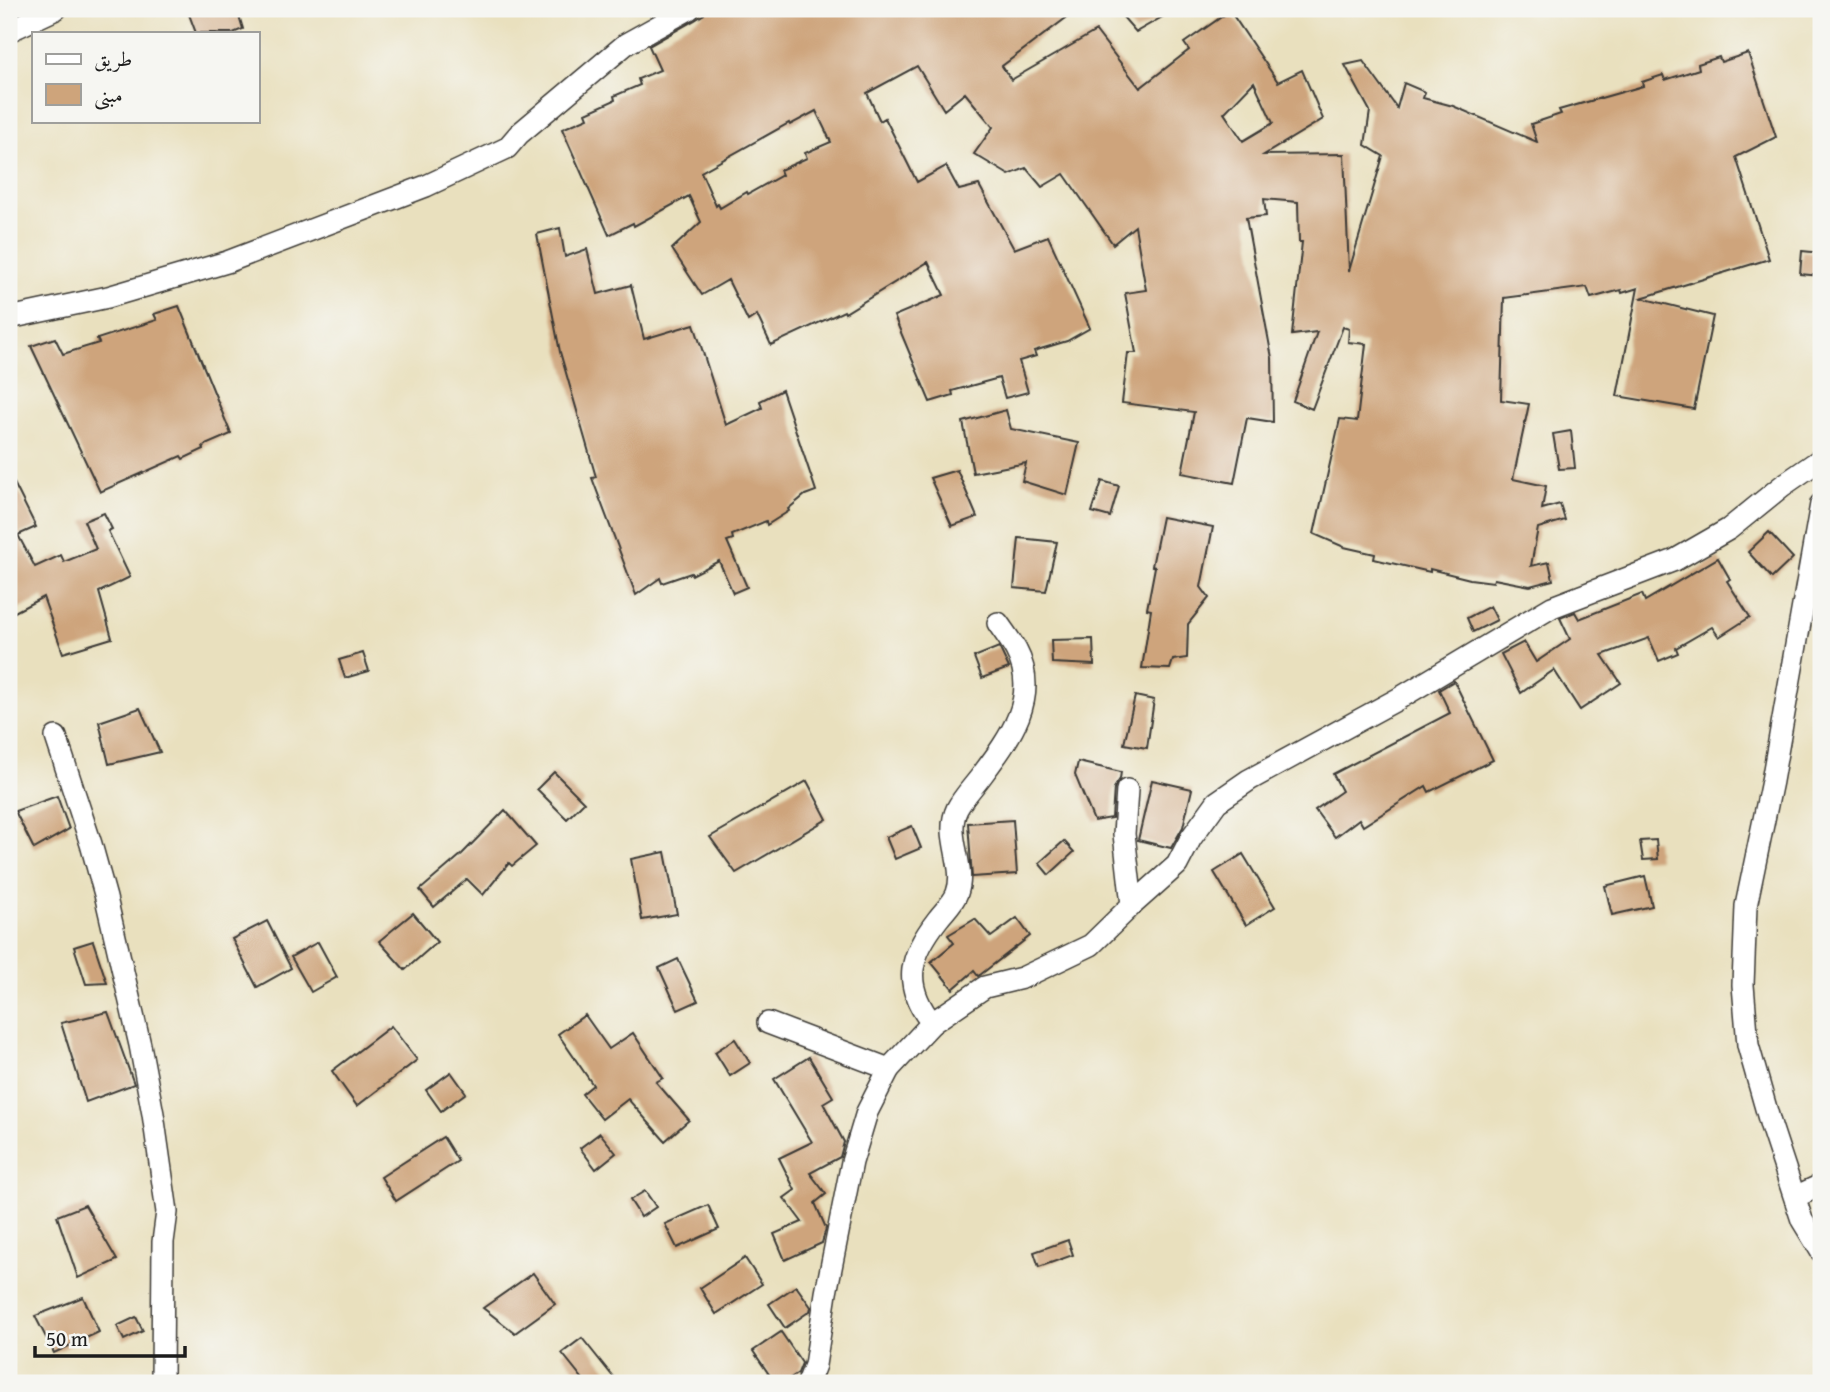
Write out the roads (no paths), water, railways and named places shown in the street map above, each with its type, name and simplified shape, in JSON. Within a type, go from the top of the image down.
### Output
[{"type":"street","points":[[9,31],[56,9]]},
{"type":"street","points":[[9,318],[108,296],[227,262],[426,186],[507,148],[519,134],[626,44],[690,9]]},
{"type":"street","points":[[808,1383],[815,1365],[826,1293],[852,1163],[867,1112],[889,1069],[932,1023],[985,987],[1022,978],[1091,945],[1177,865],[1191,838],[1217,802],[1249,780],[1398,699],[1552,607],[1675,560],[1729,530],[1782,486],[1821,459]]},
{"type":"street","points":[[1821,504],[1777,756],[1746,906],[1743,985],[1748,1045],[1771,1126],[1802,1220],[1821,1251]]},
{"type":"street","points":[[932,1023],[919,1007],[913,988],[914,960],[919,945],[957,894],[958,866],[953,828],[957,810],[1012,732],[1024,703],[1023,674],[1017,652],[998,623]]},
{"type":"street","points":[[56,737],[106,898],[153,1114],[167,1212],[163,1242],[162,1383]]},
{"type":"street","points":[[1127,790],[1124,834],[1132,905]]},
{"type":"street","points":[[768,1023],[889,1069]]},
{"type":"street","points":[[1794,1197],[1821,1185]]}]
